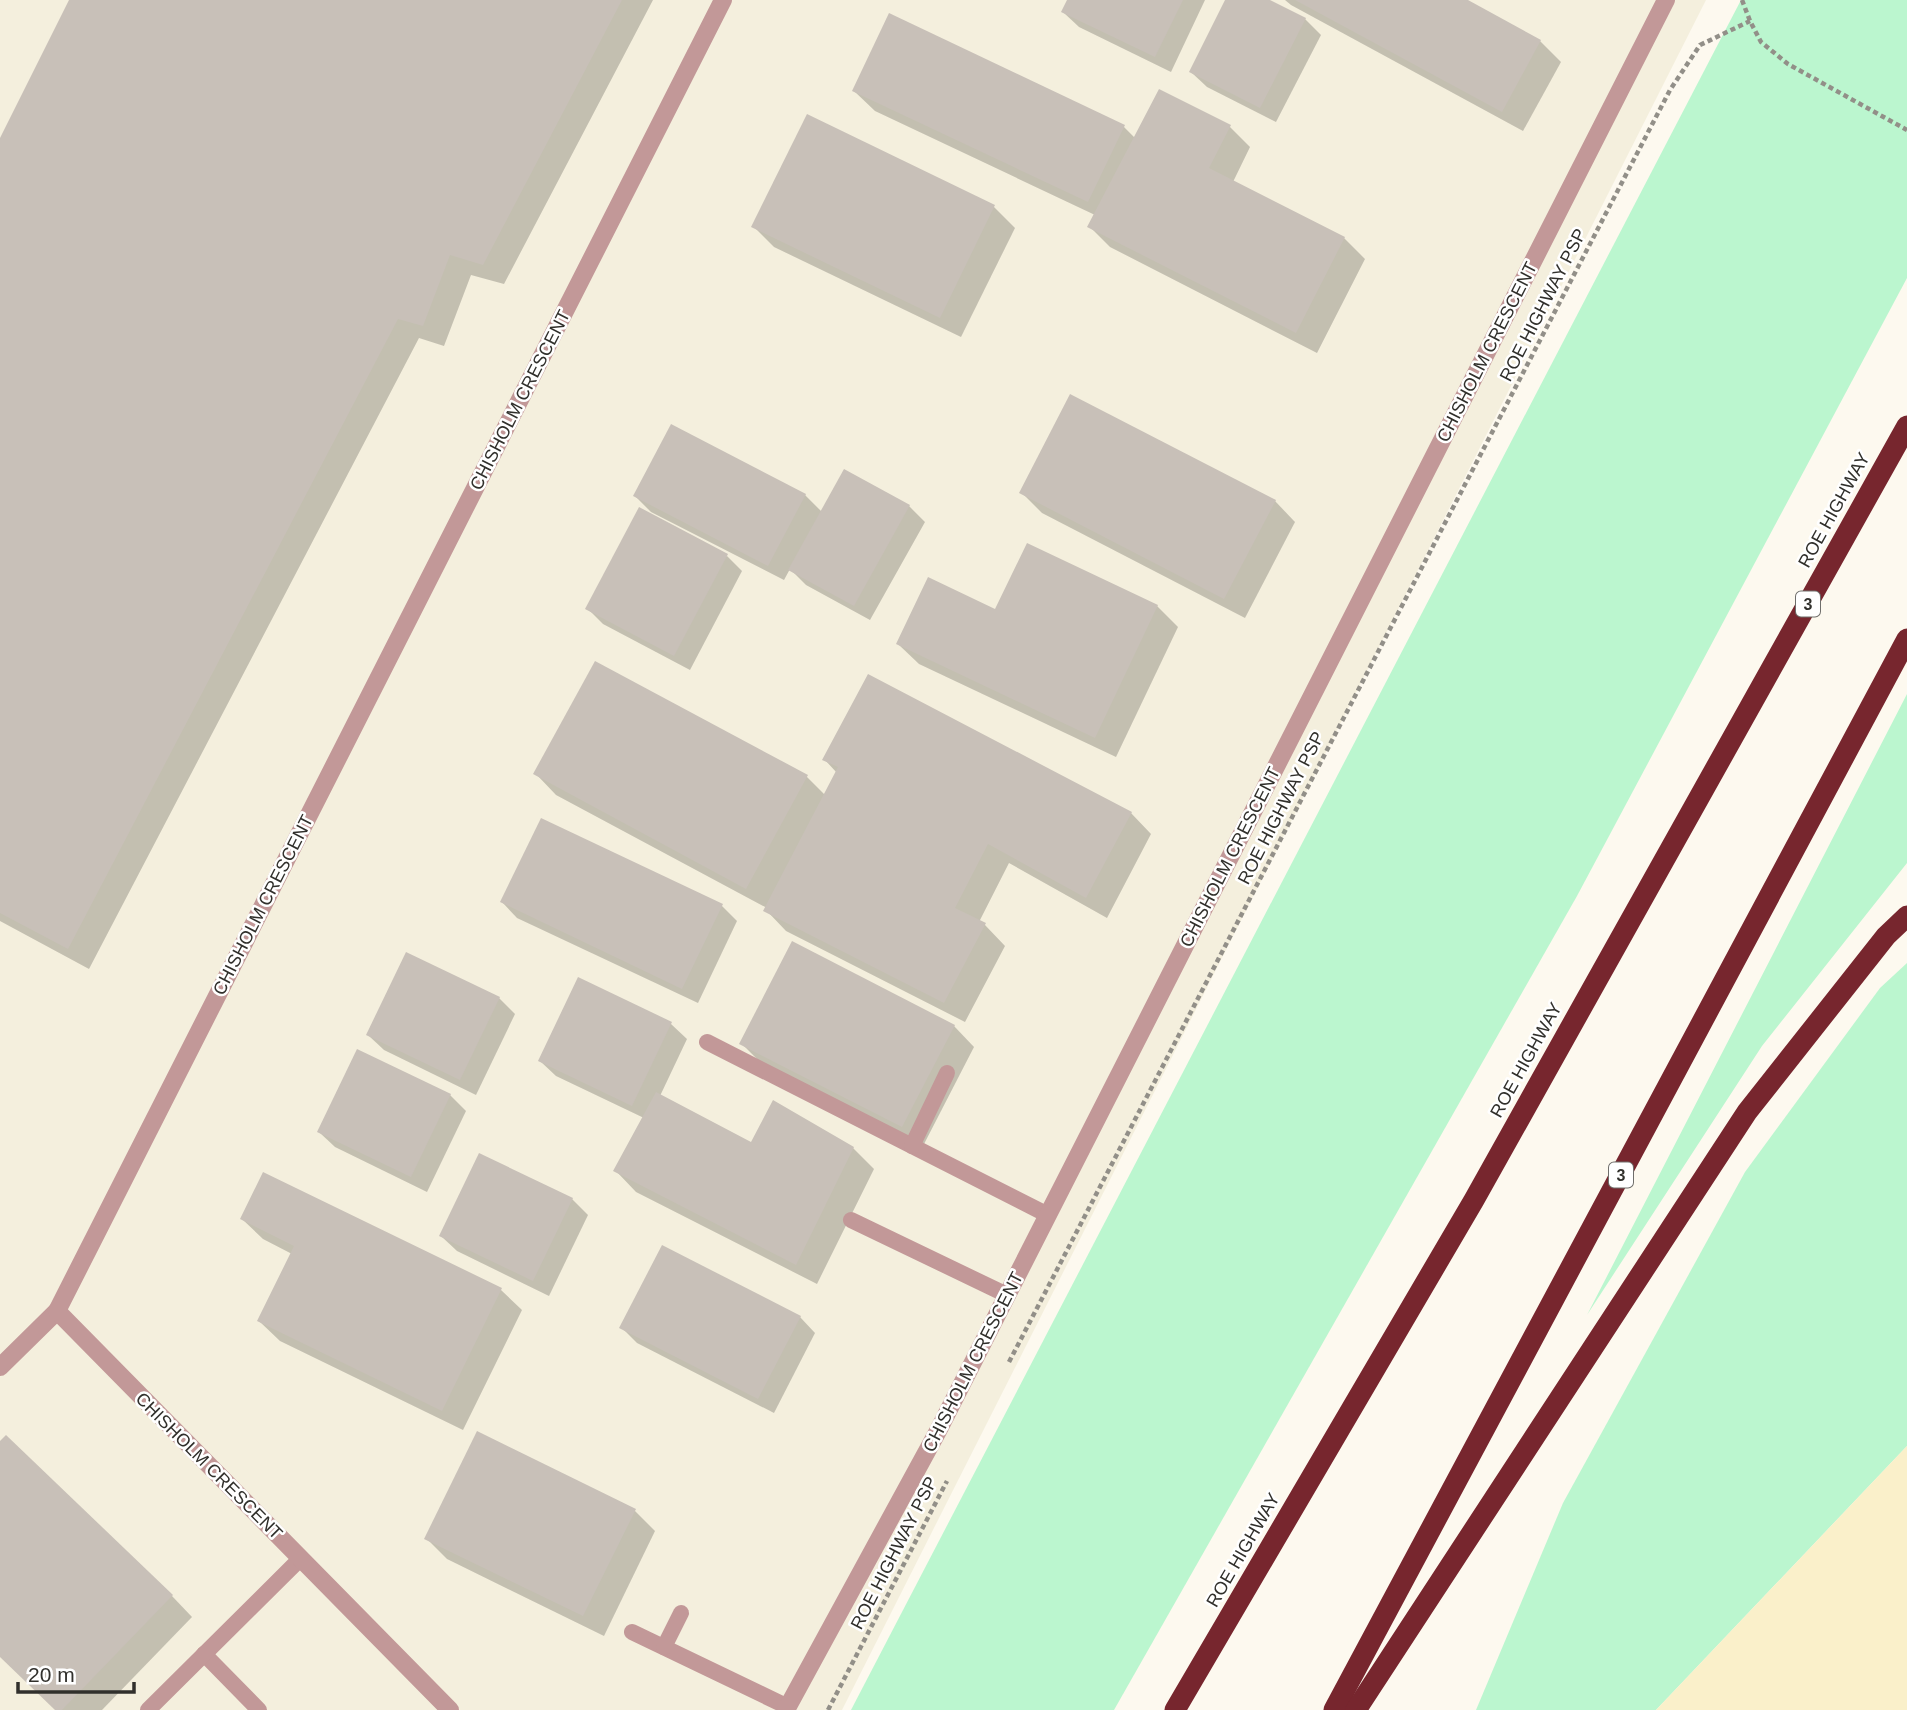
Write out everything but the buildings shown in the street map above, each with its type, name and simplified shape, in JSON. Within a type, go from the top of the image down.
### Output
[{"type":"highway","name":"ROE HIGHWAY","points":[[1175,1710],[1474,1200],[1907,426]]},
{"type":"highway","name":"3","points":[[1334,1710],[1907,639]]},
{"type":"highway","points":[[1356,1710],[1747,1112],[1886,936],[1907,916]]},
{"type":"street","name":"CHISHOLM CRESCENT","points":[[450,1710],[57,1311],[723,0]]},
{"type":"street","name":"CHISHOLM CRESCENT","points":[[787,1708],[938,1431],[1666,0]]},
{"type":"street","points":[[0,1367],[57,1311]]},
{"type":"lane","points":[[707,1042],[1048,1215]]},
{"type":"lane","points":[[912,1146],[947,1073]]},
{"type":"lane","points":[[851,1220],[1007,1295]]},
{"type":"lane","points":[[148,1710],[300,1559]]},
{"type":"lane","points":[[664,1647],[681,1613]]},
{"type":"lane","points":[[632,1632],[787,1708]]},
{"type":"lane","points":[[204,1654],[259,1710]]},
{"type":"path","points":[[1742,0],[1761,42],[1788,64],[1907,130]]},
{"type":"path","name":"ROE HIGHWAY PSP","points":[[1008,1364],[1670,90],[1700,45],[1750,20]]},
{"type":"path","name":"ROE HIGHWAY PSP","points":[[828,1710],[950,1475]]},
{"type":"shaded area","points":[[0,0],[1706,0],[842,1710],[0,1710]]},
{"type":"green space","points":[[1741,0],[1907,0],[1907,278],[1577,896],[1114,1710],[851,1710]]},
{"type":"green space","points":[[1907,694],[1907,863],[1762,1046],[1587,1315]]},
{"type":"green space","points":[[1907,963],[1907,1446],[1656,1710],[1476,1710],[1563,1503],[1745,1172],[1880,988]]},
{"type":"sand","points":[[1907,1446],[1907,1710],[1656,1710]]}]
